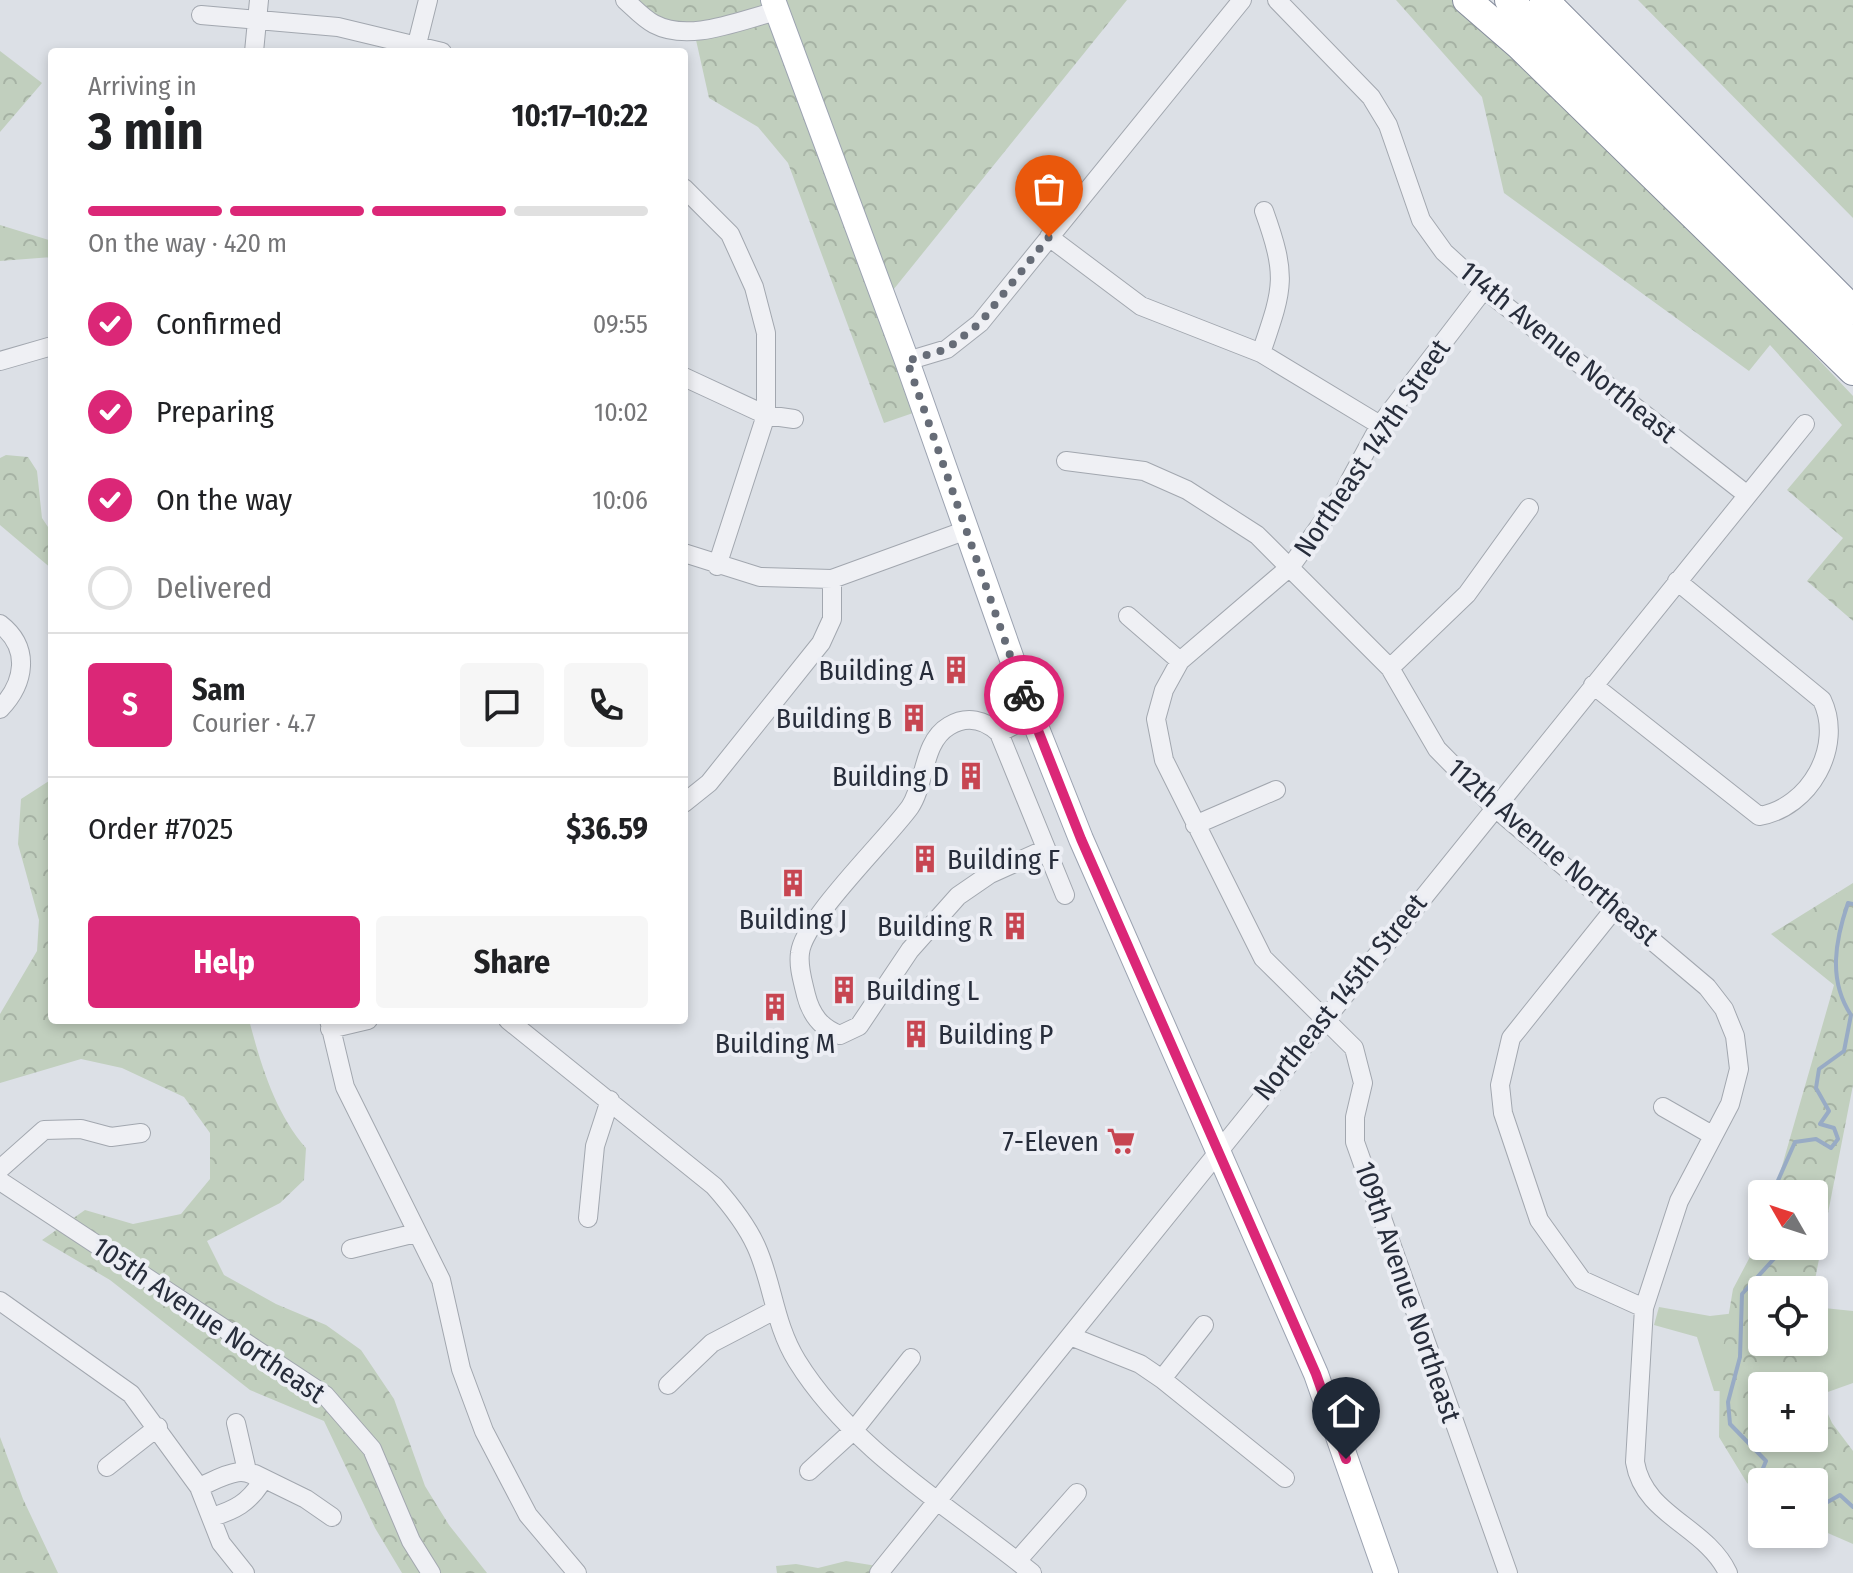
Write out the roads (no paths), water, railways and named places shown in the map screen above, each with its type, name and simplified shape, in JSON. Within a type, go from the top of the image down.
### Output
[{"type":"highway","points":[[1467,0],[1520,46]]},
{"type":"highway","points":[[1478,0],[1520,46],[1853,371]]},
{"type":"highway","points":[[1509,0],[1853,344]]},
{"type":"highway","points":[[1544,0],[1853,310]]},
{"type":"highway","points":[[1566,0],[1853,284]]},
{"type":"main road","points":[[775,6],[907,361],[964,531],[1032,716],[1081,839],[1316,1374],[1386,1573]]},
{"type":"street","points":[[417,44],[428,0]]},
{"type":"street","points":[[625,0],[652,23],[672,31],[703,30],[775,6]]},
{"type":"street","points":[[907,361],[947,349],[980,323],[1242,0]]},
{"type":"street","name":"114th Avenue Northeast","points":[[1277,0],[1371,97],[1388,125],[1421,220],[1444,252],[1484,289],[1746,494]]},
{"type":"street","points":[[254,48],[257,9]]},
{"type":"street","points":[[201,15],[257,9],[430,48]]},
{"type":"street","points":[[688,192],[730,234],[754,287],[766,333],[766,415],[717,566]]},
{"type":"street","points":[[1261,353],[1282,293],[1279,252],[1264,211]]},
{"type":"street","points":[[1049,237],[1141,306],[1261,353],[1380,425]]},
{"type":"street","name":"Northeast 147th Street","points":[[1180,661],[1291,566],[1342,495],[1380,425],[1484,289]]},
{"type":"street","points":[[0,361],[48,347]]},
{"type":"street","points":[[688,379],[766,415],[794,419]]},
{"type":"street","name":"Northeast 145th Street","points":[[879,1573],[1216,1151],[1805,424]]},
{"type":"street","name":"112th Avenue Northeast","points":[[1066,461],[1144,471],[1187,490],[1257,535],[1390,668],[1437,749],[1494,807],[1707,987],[1724,1009],[1735,1036],[1739,1069],[1730,1104],[1712,1135]]},
{"type":"street","points":[[1390,668],[1467,594],[1529,508]]},
{"type":"street","points":[[688,555],[760,577],[832,579],[964,531]]},
{"type":"street","points":[[688,800],[709,783],[821,643],[832,619],[832,579]]},
{"type":"street","points":[[1593,685],[1759,816],[1778,813],[1800,796],[1824,762],[1831,719],[1822,700],[1677,581]]},
{"type":"street","points":[[1128,616],[1180,661]]},
{"type":"street","points":[[0,624],[19,646],[22,659],[20,682],[0,709]]},
{"type":"street","name":"109th Avenue Northeast","points":[[1180,661],[1164,690],[1156,719],[1164,760],[1263,958],[1354,1048],[1363,1083],[1355,1117],[1355,1142],[1508,1573]]},
{"type":"street","points":[[1032,716],[991,728],[960,722],[941,732],[932,745],[910,807],[855,871],[802,943],[801,968],[807,1000],[818,1021],[840,1035],[850,1033],[865,1019],[910,950],[958,896],[990,874],[1046,849]]},
{"type":"street","points":[[991,728],[1065,895]]},
{"type":"street","points":[[1195,825],[1276,790]]},
{"type":"street","points":[[1615,908],[1511,1038],[1500,1085],[1503,1113],[1539,1220],[1582,1280],[1644,1308]]},
{"type":"street","points":[[513,1024],[714,1186],[733,1208],[757,1247],[773,1311],[794,1357],[815,1388],[854,1430],[1032,1573]]},
{"type":"street","points":[[329,1025],[345,1087],[441,1280],[461,1369],[484,1431],[528,1515],[577,1573]]},
{"type":"street","points":[[588,1218],[595,1146],[610,1100]]},
{"type":"street","points":[[1663,1107],[1712,1135],[1679,1201],[1644,1308],[1635,1462],[1638,1480],[1650,1499],[1700,1537],[1728,1573]]},
{"type":"street","points":[[0,1169],[44,1130],[81,1129],[111,1137],[141,1133]]},
{"type":"street","name":"105th Avenue Northeast","points":[[0,1181],[325,1395],[372,1449],[411,1541],[431,1573]]},
{"type":"street","points":[[351,1249],[416,1233]]},
{"type":"street","points":[[0,1301],[101,1369],[131,1394],[199,1487],[221,1543],[245,1573]]},
{"type":"street","points":[[668,1385],[712,1343],[773,1311]]},
{"type":"street","points":[[1162,1379],[1204,1325]]},
{"type":"street","points":[[1070,1336],[1140,1364],[1285,1478]]},
{"type":"street","points":[[809,1471],[854,1430],[911,1358]]},
{"type":"street","points":[[212,1517],[234,1510],[251,1498],[261,1483],[251,1473],[236,1423]]},
{"type":"street","points":[[107,1467],[158,1427]]},
{"type":"street","points":[[199,1487],[229,1474],[251,1473],[306,1499],[332,1517]]},
{"type":"street","points":[[1017,1561],[1077,1493]]},
{"type":"waterway","points":[[1778,1180],[1795,1142],[1816,1139],[1831,1148],[1838,1139],[1834,1128],[1820,1124],[1829,1111],[1816,1088],[1819,1069],[1844,1051],[1851,1015],[1839,988],[1836,960],[1843,917],[1848,903],[1853,904]]},
{"type":"waterway","points":[[1763,1468],[1766,1461],[1730,1424],[1728,1402],[1740,1357],[1742,1294],[1773,1260]]},
{"type":"waterway","points":[[1828,1502],[1840,1495],[1853,1507]]},
{"type":"place","name":"Building A","points":[[956,670]]},
{"type":"place","name":"Building B","points":[[914,718]]},
{"type":"place","name":"Building D","points":[[971,776]]},
{"type":"place","name":"Building F","points":[[925,859]]},
{"type":"place","name":"Building J","points":[[793,883]]},
{"type":"place","name":"Building R","points":[[1015,926]]},
{"type":"place","name":"Building L","points":[[844,990]]},
{"type":"place","name":"Building M","points":[[775,1007]]},
{"type":"place","name":"Building P","points":[[916,1034]]},
{"type":"place","name":"7-Eleven","points":[[1121,1141]]}]
